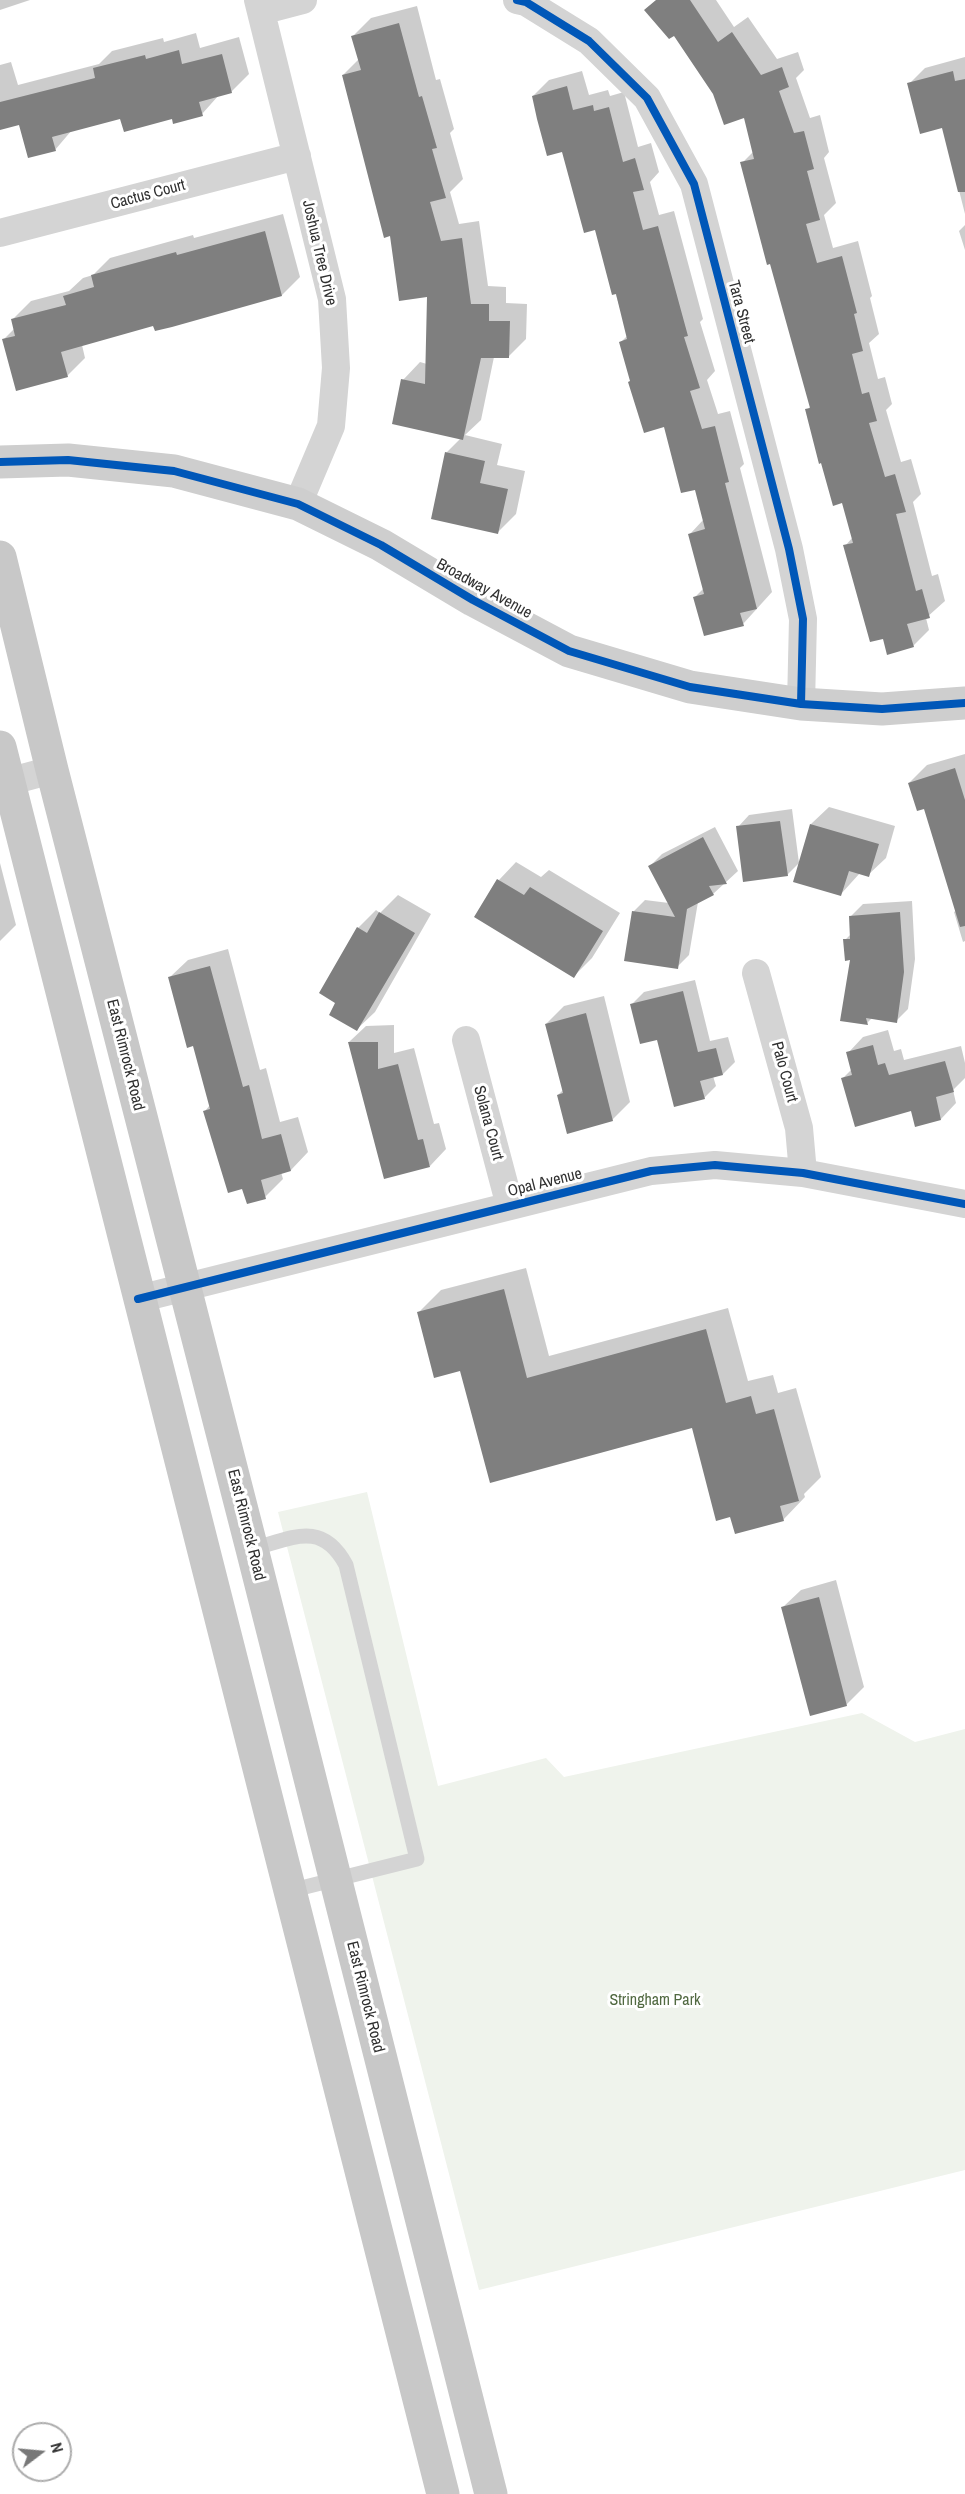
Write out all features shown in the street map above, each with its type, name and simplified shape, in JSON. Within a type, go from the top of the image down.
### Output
[{"type":"main road","name":"East Rimrock Road","points":[[0,557],[52,770],[491,2494]]},
{"type":"main road","points":[[0,747],[4,783],[443,2494]]},
{"type":"street","points":[[260,5],[303,0]]},
{"type":"street","name":"Tara Street","points":[[517,0],[526,2],[589,41],[647,98],[694,184],[789,549],[803,619],[801,704]]},
{"type":"street","name":"Joshua Tree Drive","points":[[260,5],[332,299],[336,368],[330,426],[297,504]]},
{"type":"street","name":"Cactus Court","points":[[0,233],[297,156]]},
{"type":"street","name":"Broadway Avenue","points":[[0,462],[68,460],[174,471],[297,504],[381,545],[473,600],[569,651],[690,687],[801,704],[882,709],[965,703]]},
{"type":"street","points":[[4,783],[52,770]]},
{"type":"street","name":"Palo Court","points":[[756,973],[799,1128],[803,1173]]},
{"type":"street","name":"Solana Court","points":[[466,1040],[510,1206]]},
{"type":"street","name":"Opal Avenue","points":[[138,1299],[651,1171],[715,1165],[803,1173],[965,1204]]},
{"type":"lane","points":[[252,1549],[308,1534],[324,1539],[338,1551],[349,1577],[417,1859],[289,1891]]},
{"type":"green space","name":"Stringham Park","points":[[367,1492],[438,1786],[546,1758],[564,1777],[862,1713],[915,1742],[965,1729],[965,2170],[479,2290],[278,1512]]},
{"type":"building","points":[[656,0],[690,0],[718,42],[732,32],[761,75],[782,67],[789,87],[779,91],[794,133],[804,131],[814,169],[807,171],[820,220],[806,224],[817,263],[842,256],[857,313],[854,314],[863,351],[852,354],[862,394],[869,392],[877,421],[869,423],[885,477],[895,474],[906,512],[896,514],[916,591],[922,589],[930,618],[907,624],[914,647],[887,655],[883,639],[870,642],[843,545],[853,543],[842,503],[833,506],[821,463],[819,464],[805,409],[810,408],[770,264],[767,265],[740,162],[754,159],[744,118],[724,125],[713,94],[674,36],[669,39],[644,10]]},
{"type":"building","points":[[399,23],[419,97],[422,96],[437,148],[432,149],[446,198],[430,202],[441,241],[462,238],[471,304],[489,304],[489,321],[510,321],[509,358],[481,358],[463,440],[392,424],[401,379],[425,384],[427,297],[399,301],[390,236],[384,238],[342,75],[361,70],[351,36]]},
{"type":"building","points":[[179,50],[182,64],[222,54],[232,93],[199,102],[203,116],[173,124],[172,119],[124,132],[120,119],[52,137],[56,151],[28,158],[19,125],[0,130],[0,102],[95,78],[93,68],[145,55],[146,59]]},
{"type":"building","points":[[953,71],[955,81],[965,79],[965,192],[958,192],[942,128],[920,134],[907,83]]},
{"type":"building","points":[[567,86],[573,110],[593,105],[594,111],[609,107],[623,162],[635,158],[644,190],[633,192],[643,230],[658,226],[688,336],[684,337],[700,388],[690,391],[702,429],[715,426],[729,482],[725,483],[757,609],[740,613],[744,626],[704,636],[693,597],[704,594],[688,534],[705,529],[695,490],[681,493],[664,427],[644,433],[628,382],[630,381],[619,342],[627,339],[616,294],[612,295],[595,230],[584,233],[562,152],[547,156],[537,119],[532,96]]},
{"type":"building","points":[[265,231],[282,296],[172,327],[155,331],[153,326],[61,352],[68,377],[16,391],[2,339],[15,336],[11,319],[66,305],[63,296],[94,287],[91,275]]},
{"type":"building","points":[[445,452],[485,461],[480,483],[508,489],[498,534],[431,519]]},
{"type":"building","points":[[955,768],[965,800],[965,926],[960,927],[924,809],[917,811],[908,783]]},
{"type":"building","points":[[780,821],[788,876],[743,882],[736,826]]},
{"type":"building","points":[[810,824],[879,844],[869,877],[849,871],[841,896],[793,882]]},
{"type":"building","points":[[703,837],[727,884],[709,886],[714,895],[687,909],[678,969],[624,961],[632,911],[675,917],[648,866]]},
{"type":"building","points":[[497,879],[524,895],[530,887],[603,931],[574,978],[474,917]]},
{"type":"building","points":[[379,912],[415,933],[357,1031],[329,1015],[335,1003],[319,993],[357,927],[367,933]]},
{"type":"building","points":[[900,912],[904,972],[897,1023],[866,1018],[868,1025],[840,1021],[850,960],[845,961],[843,939],[850,939],[849,916]]},
{"type":"building","points":[[210,966],[243,1087],[249,1085],[262,1139],[281,1134],[291,1171],[261,1180],[266,1199],[247,1204],[242,1189],[228,1193],[203,1111],[210,1109],[193,1046],[187,1048],[168,977]]},
{"type":"building","points":[[683,991],[698,1052],[716,1048],[723,1075],[700,1081],[705,1099],[674,1107],[657,1040],[640,1044],[630,1004]]},
{"type":"building","points":[[586,1013],[613,1121],[567,1134],[557,1095],[563,1093],[545,1024]]},
{"type":"building","points":[[348,1042],[378,1042],[378,1069],[398,1064],[418,1140],[423,1139],[430,1167],[384,1179]]},
{"type":"building","points":[[873,1045],[878,1065],[885,1063],[889,1075],[945,1061],[954,1092],[936,1097],[941,1120],[915,1127],[911,1111],[855,1127],[841,1078],[852,1075],[846,1052]]},
{"type":"building","points":[[504,1289],[527,1378],[706,1329],[726,1403],[751,1396],[756,1414],[774,1409],[799,1501],[780,1506],[784,1521],[735,1534],[730,1517],[716,1521],[692,1428],[490,1483],[460,1371],[434,1378],[417,1312]]},
{"type":"building","points":[[819,1597],[847,1706],[810,1716],[781,1607]]},
{"type":"cycle path","points":[[517,0],[526,2],[589,41],[647,98],[694,184],[789,549],[803,619],[801,704]]},
{"type":"cycle path","points":[[0,462],[68,460],[174,471],[298,504],[381,545],[473,600],[569,651],[690,687],[801,704],[882,709],[965,703]]},
{"type":"cycle path","points":[[138,1299],[651,1171],[715,1165],[803,1173],[965,1204]]}]
